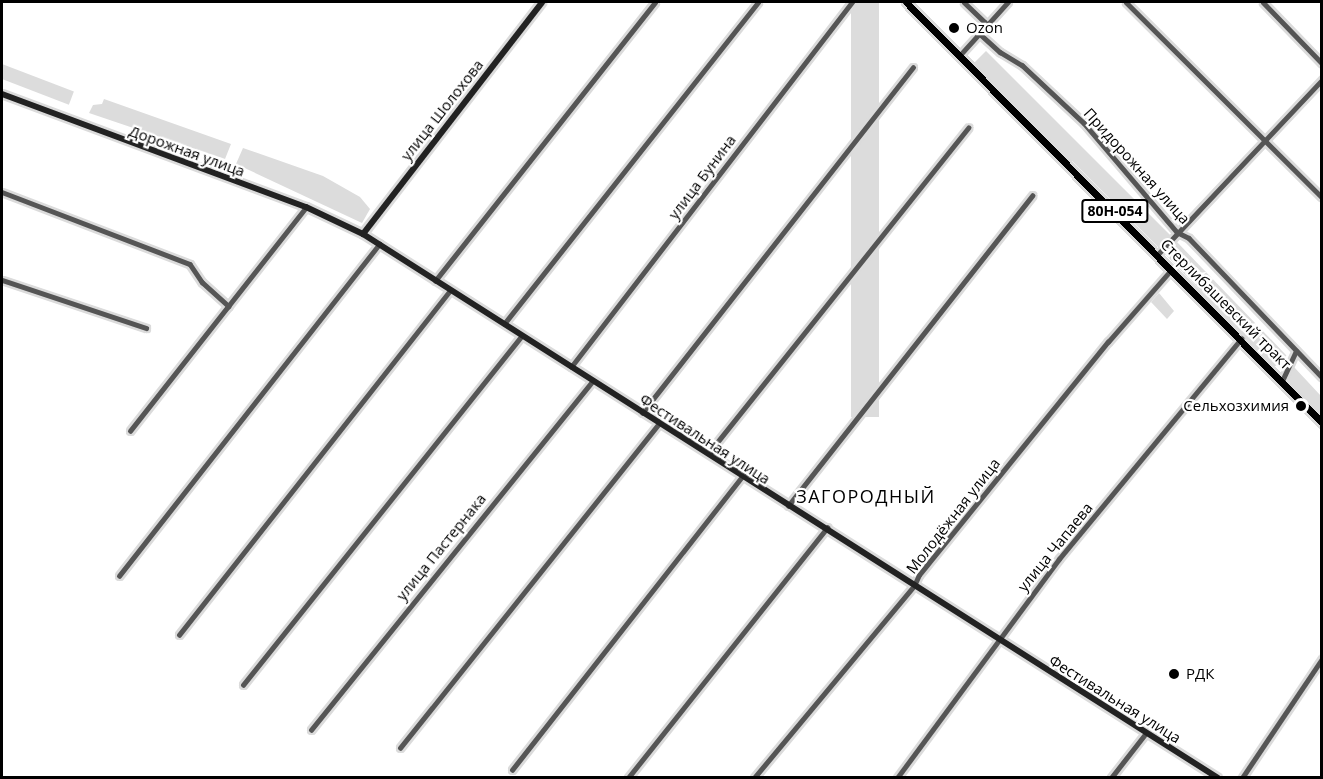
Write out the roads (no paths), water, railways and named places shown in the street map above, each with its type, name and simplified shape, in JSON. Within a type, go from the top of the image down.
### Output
[{"type":"main road","name":"Стерлибашевский тракт","points":[[906,2],[961,54],[1322,423]]},
{"type":"street","name":"улица Шолохова","points":[[363,234],[542,2]]},
{"type":"street","points":[[435,281],[655,2]]},
{"type":"street","points":[[504,324],[758,2]]},
{"type":"street","name":"улица Бунина","points":[[571,368],[852,2]]},
{"type":"street","points":[[964,2],[985,22],[980,34]]},
{"type":"street","points":[[961,54],[1008,2]]},
{"type":"street","points":[[1126,2],[1322,197]]},
{"type":"street","points":[[1263,2],[1322,63]]},
{"type":"street","name":"Придорожная улица","points":[[980,34],[999,52],[1022,65],[1084,123],[1123,164],[1177,232],[1189,238],[1322,377]]},
{"type":"street","points":[[642,413],[913,68]]},
{"type":"street","points":[[1158,254],[1322,80]]},
{"type":"street","name":"Дорожная улица","points":[[2,94],[306,207],[363,234]]},
{"type":"street","points":[[711,455],[715,445],[968,128]]},
{"type":"street","points":[[2,192],[190,264],[202,282],[229,306]]},
{"type":"street","points":[[788,506],[1032,196]]},
{"type":"street","points":[[130,431],[306,207]]},
{"type":"street","name":"Фестивальная улица","points":[[363,234],[742,477],[827,528],[914,586],[999,637],[1218,777]]},
{"type":"street","points":[[119,576],[379,244]]},
{"type":"street","name":"Молодёжная улица","points":[[754,777],[914,586],[919,575],[1108,342],[1172,270]]},
{"type":"street","points":[[2,280],[146,328]]},
{"type":"street","points":[[179,635],[450,291]]},
{"type":"street","points":[[243,685],[522,336]]},
{"type":"street","name":"улица Чапаева","points":[[897,777],[947,713],[999,637],[1241,339]]},
{"type":"street","points":[[1282,381],[1296,351]]},
{"type":"street","name":"улица Пастернака","points":[[311,730],[593,381]]},
{"type":"street","points":[[400,748],[659,424]]},
{"type":"street","points":[[512,770],[742,477]]},
{"type":"street","points":[[628,777],[827,528]]},
{"type":"street","points":[[1242,777],[1322,659]]},
{"type":"street","points":[[1111,777],[1146,733]]},
{"type":"place","name":"Ozon","points":[[954,28]]},
{"type":"place","name":"Сельхозхимия","points":[[1301,406]]},
{"type":"place","name":"РДК","points":[[1174,674]]},
{"type":"district","name":"ЗАГОРОДНЫЙ","points":[[866,496]]}]
